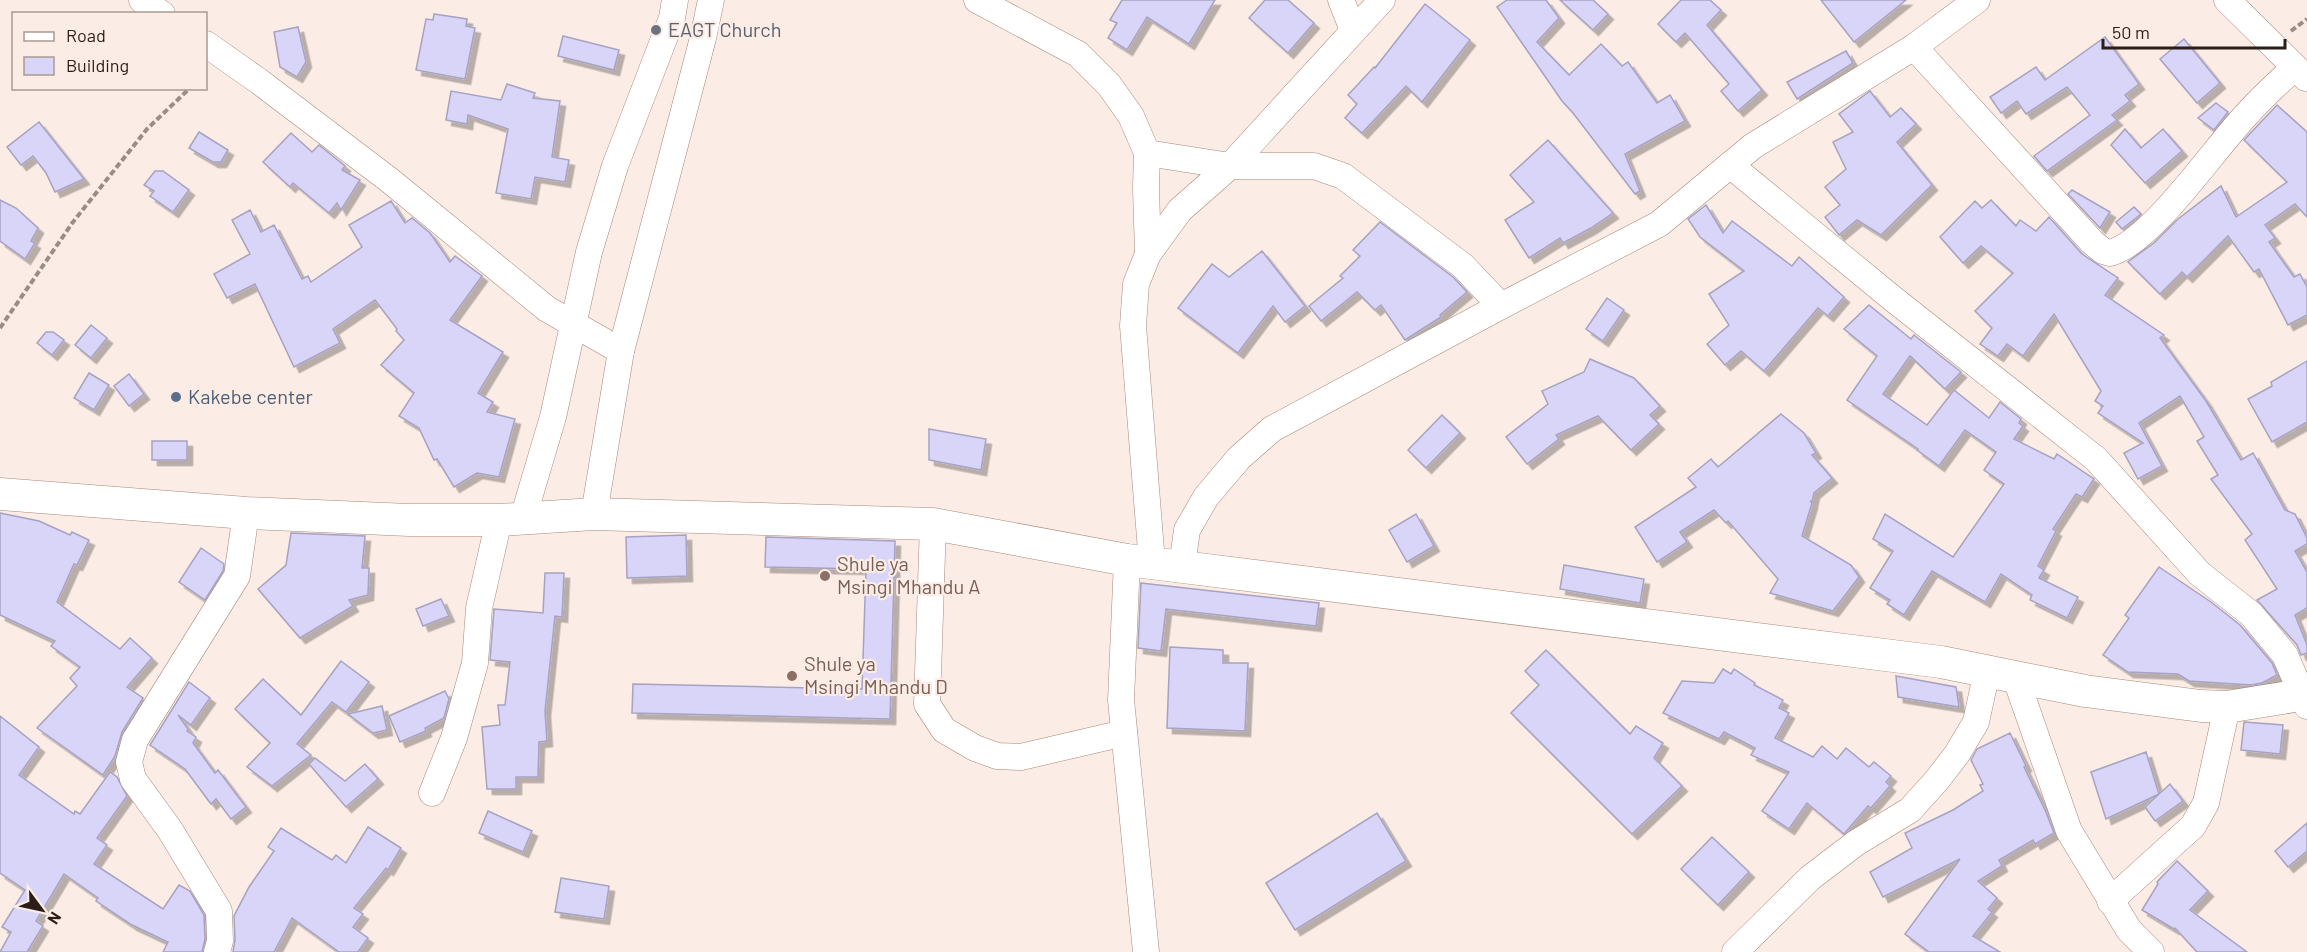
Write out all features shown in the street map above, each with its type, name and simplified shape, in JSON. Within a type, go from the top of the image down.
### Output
[{"type":"street","points":[[141,0],[159,12]]},
{"type":"street","points":[[432,793],[454,738],[475,663],[480,608],[511,519],[553,417],[589,252],[615,166],[672,18],[675,0]]},
{"type":"street","points":[[594,513],[621,351],[711,0]]},
{"type":"street","points":[[977,0],[1078,54],[1109,85],[1131,116],[1147,153],[1148,254]]},
{"type":"street","points":[[1341,0],[1353,30]]},
{"type":"street","points":[[1146,952],[1121,700],[1153,563],[1133,326],[1136,284],[1148,254],[1180,210],[1230,166],[1382,0]]},
{"type":"street","points":[[1914,47],[2092,242],[2103,251],[2110,253],[2130,243],[2154,223],[2247,113],[2300,73],[2227,0]]},
{"type":"street","points":[[1153,563],[1186,530],[1206,497],[1239,459],[1272,429],[1659,224],[1753,146],[1914,47],[1960,5]]},
{"type":"street","points":[[207,45],[388,179],[547,309],[621,351]]},
{"type":"street","points":[[1147,153],[1230,166],[1314,166],[1343,176],[1463,266],[1501,306]]},
{"type":"street","points":[[0,494],[246,513],[409,520],[511,519],[594,513],[933,524],[1153,563],[1941,662],[2085,691],[2201,706],[2227,707],[2305,698],[2285,655],[2250,614],[2200,574],[2096,459],[1892,298],[1730,165]]},
{"type":"street","points":[[216,952],[220,941],[219,911],[170,830],[133,780],[129,762],[135,740],[237,576],[246,513]]},
{"type":"street","points":[[933,524],[927,704],[944,729],[975,748],[997,756],[1021,756],[1124,733]]},
{"type":"street","points":[[2001,673],[2069,831],[2110,902],[2129,930],[2151,952]]},
{"type":"street","points":[[1735,952],[1810,878],[1856,843],[1910,810],[1957,754],[2001,673]]},
{"type":"street","points":[[2110,902],[2193,826],[2206,803],[2227,707]]},
{"type":"path","points":[[0,328],[80,213],[147,129],[188,90]]},
{"type":"building","points":[[1122,0],[1215,0],[1189,44],[1147,17],[1127,50],[1108,38],[1117,23],[1110,20]]},
{"type":"building","points":[[1265,0],[1288,0],[1314,23],[1288,53],[1249,18]]},
{"type":"building","points":[[1507,0],[1546,0],[1559,18],[1537,42],[1569,75],[1601,44],[1622,66],[1628,62],[1657,103],[1670,95],[1685,121],[1625,154],[1640,191],[1635,194],[1562,101],[1497,7]]},
{"type":"building","points":[[1560,0],[1593,0],[1608,14],[1593,30]]},
{"type":"building","points":[[1681,0],[1710,0],[1721,10],[1707,25],[1762,90],[1738,111],[1721,91],[1729,84],[1685,33],[1676,42],[1658,24]]},
{"type":"building","points":[[1821,0],[1906,0],[1854,42]]},
{"type":"building","points":[[1425,4],[1470,40],[1422,102],[1406,86],[1362,133],[1345,118],[1357,104],[1348,95],[1375,68]]},
{"type":"building","points":[[434,14],[467,19],[466,26],[475,28],[465,79],[416,70],[426,19],[433,20]]},
{"type":"building","points":[[298,27],[306,62],[297,77],[280,67],[274,32]]},
{"type":"building","points":[[563,36],[619,50],[614,70],[558,56]]},
{"type":"building","points":[[2105,37],[2139,84],[2125,95],[2130,101],[2112,115],[2117,120],[2047,171],[2034,156],[2090,115],[2067,87],[2026,114],[2017,101],[2001,113],[1990,97],[2036,67],[2045,80]]},
{"type":"building","points":[[2184,39],[2220,83],[2197,103],[2160,59]]},
{"type":"building","points":[[1846,51],[1853,63],[1797,99],[1787,82]]},
{"type":"building","points":[[507,84],[535,93],[533,98],[560,101],[552,157],[569,160],[565,182],[535,177],[531,199],[496,193],[508,129],[468,115],[467,124],[446,120],[451,91],[501,100]]},
{"type":"building","points":[[1870,91],[1890,117],[1901,108],[1916,124],[1897,142],[1932,185],[1881,235],[1857,220],[1839,235],[1825,217],[1840,205],[1825,187],[1846,169],[1833,142],[1853,132],[1839,114]]},
{"type":"building","points":[[2216,103],[2228,112],[2214,130],[2198,118]]},
{"type":"building","points":[[2277,105],[2307,132],[2307,217],[2295,204],[2265,225],[2275,238],[2269,242],[2294,277],[2300,274],[2307,287],[2307,315],[2288,325],[2259,269],[2254,272],[2228,236],[2187,277],[2182,272],[2160,294],[2129,261],[2154,243],[2178,219],[2221,186],[2236,217],[2287,182],[2244,140]]},
{"type":"building","points":[[39,122],[84,179],[55,192],[46,173],[33,156],[21,165],[7,147]]},
{"type":"building","points":[[2125,129],[2141,148],[2163,129],[2182,151],[2145,183],[2111,145]]},
{"type":"building","points":[[199,132],[228,150],[221,162],[213,162],[189,148]]},
{"type":"building","points":[[291,133],[312,152],[319,145],[345,166],[342,170],[360,180],[341,210],[337,203],[329,213],[293,183],[290,187],[263,162]]},
{"type":"building","points":[[1548,140],[1613,213],[1563,243],[1560,238],[1529,258],[1505,220],[1534,202],[1510,175]]},
{"type":"building","points":[[155,171],[163,171],[189,190],[173,212],[150,196],[154,191],[144,185]]},
{"type":"building","points":[[2072,190],[2110,212],[2100,228],[2068,194]]},
{"type":"building","points":[[0,200],[16,208],[38,228],[31,241],[35,243],[25,259],[0,241]]},
{"type":"building","points":[[1991,200],[2016,226],[2020,220],[2036,231],[2049,217],[2082,254],[2118,278],[2105,295],[2164,335],[2160,338],[2206,401],[2241,460],[2253,453],[2285,510],[2295,514],[2307,538],[2307,544],[2295,551],[2307,572],[2307,608],[2295,615],[2307,645],[2307,653],[2301,655],[2297,645],[2257,600],[2277,589],[2245,540],[2252,534],[2211,479],[2218,475],[2197,441],[2204,437],[2180,396],[2139,423],[2162,466],[2138,479],[2124,453],[2143,443],[2098,413],[2103,406],[2095,401],[2101,391],[2054,314],[2023,356],[2007,344],[1998,356],[1980,344],[1992,328],[1975,311],[2013,273],[1981,246],[1963,263],[1940,237],[1975,201],[1982,208]]},
{"type":"building","points":[[391,201],[405,223],[412,218],[430,233],[450,262],[455,256],[482,276],[450,320],[503,352],[478,393],[493,402],[487,412],[515,419],[499,477],[477,473],[454,487],[437,459],[434,460],[419,428],[399,416],[414,393],[381,365],[404,340],[375,300],[333,329],[340,343],[294,367],[255,284],[227,298],[214,274],[250,254],[232,220],[250,210],[261,232],[274,225],[302,279],[308,276],[311,282],[362,247],[349,225]]},
{"type":"building","points":[[1706,205],[1723,233],[1732,221],[1792,266],[1799,257],[1844,297],[1828,316],[1818,308],[1764,371],[1741,351],[1725,365],[1707,344],[1729,325],[1709,294],[1744,271],[1700,237],[1688,219]]},
{"type":"building","points":[[2134,207],[2141,214],[2122,229],[2116,222]]},
{"type":"building","points":[[1380,222],[1453,277],[1467,292],[1440,315],[1441,317],[1405,340],[1381,305],[1375,310],[1357,292],[1321,321],[1309,306],[1343,278],[1340,276],[1360,256],[1353,250]]},
{"type":"building","points":[[1262,251],[1305,306],[1285,322],[1273,306],[1238,353],[1178,308],[1212,264],[1229,277]]},
{"type":"building","points":[[1607,298],[1624,310],[1603,341],[1586,329]]},
{"type":"building","points":[[1869,305],[1911,339],[1914,335],[1961,372],[1945,389],[1910,356],[1883,394],[1927,425],[1954,390],[1989,418],[2000,402],[2021,419],[2019,423],[2023,426],[2014,439],[2054,459],[2057,454],[2094,479],[2082,497],[2076,494],[2053,529],[2056,531],[2038,566],[2044,570],[2039,578],[2078,597],[2067,618],[2030,600],[2032,595],[2001,574],[1985,602],[1932,571],[1904,615],[1887,604],[1890,600],[1870,588],[1893,551],[1873,539],[1885,514],[1953,557],[2004,484],[1984,470],[1996,452],[1965,430],[1939,466],[1847,400],[1877,356],[1844,329]]},
{"type":"building","points":[[91,325],[107,338],[91,358],[75,345]]},
{"type":"building","points":[[46,332],[53,332],[64,340],[52,355],[37,343]]},
{"type":"building","points":[[1590,359],[1634,378],[1660,406],[1650,415],[1659,424],[1631,450],[1598,416],[1556,435],[1559,439],[1527,464],[1506,437],[1548,404],[1542,391],[1584,372]]},
{"type":"building","points":[[2307,361],[2307,422],[2272,442],[2248,399],[2272,386],[2271,382]]},
{"type":"building","points":[[89,373],[109,385],[94,410],[74,398]]},
{"type":"building","points":[[129,374],[144,394],[129,406],[114,386]]},
{"type":"building","points":[[1781,414],[1804,433],[1816,453],[1812,455],[1832,478],[1814,493],[1802,536],[1851,565],[1859,577],[1833,611],[1770,593],[1778,579],[1728,521],[1726,523],[1714,510],[1680,532],[1687,542],[1657,562],[1635,527],[1696,487],[1688,478],[1711,459],[1718,467]]},
{"type":"building","points":[[1442,415],[1460,433],[1426,468],[1408,450]]},
{"type":"building","points":[[929,429],[986,439],[981,470],[929,460]]},
{"type":"building","points":[[152,441],[187,441],[187,460],[152,460]]},
{"type":"building","points":[[0,513],[39,521],[70,535],[72,532],[89,540],[77,565],[74,564],[57,602],[120,649],[130,638],[152,658],[127,687],[143,698],[122,732],[115,756],[103,775],[37,728],[77,686],[70,678],[80,667],[51,646],[55,641],[0,615]]},
{"type":"building","points":[[1416,514],[1434,546],[1407,562],[1389,530]]},
{"type":"building","points":[[291,533],[365,536],[362,568],[369,568],[368,595],[349,600],[353,606],[300,638],[258,589],[286,565]]},
{"type":"building","points":[[686,535],[687,576],[627,578],[626,537]]},
{"type":"building","points":[[766,537],[895,541],[890,719],[632,713],[633,684],[862,689],[866,569],[765,567]]},
{"type":"building","points":[[201,548],[224,564],[223,571],[205,600],[179,582]]},
{"type":"building","points":[[1564,565],[1644,579],[1640,603],[1560,589]]},
{"type":"building","points":[[2159,567],[2211,602],[2240,625],[2272,663],[2277,675],[2262,683],[2251,685],[2189,681],[2178,674],[2128,672],[2103,655],[2129,618],[2125,615]]},
{"type":"building","points":[[545,573],[564,573],[562,617],[555,616],[545,711],[547,741],[539,742],[538,777],[516,777],[516,789],[487,789],[482,727],[500,725],[498,705],[505,705],[510,662],[490,660],[494,609],[543,613]]},
{"type":"building","points":[[1141,583],[1319,603],[1316,626],[1166,609],[1161,651],[1138,648]]},
{"type":"building","points":[[441,599],[449,616],[423,626],[416,609]]},
{"type":"building","points":[[1170,647],[1223,650],[1223,663],[1248,663],[1245,731],[1167,728]]},
{"type":"building","points":[[1546,650],[1630,734],[1636,726],[1663,743],[1654,758],[1682,786],[1632,834],[1511,713],[1539,685],[1525,671]]},
{"type":"building","points":[[341,661],[369,682],[346,712],[332,702],[297,744],[311,755],[272,786],[247,767],[270,743],[235,709],[263,679],[301,715]]},
{"type":"building","points":[[1723,669],[1731,674],[1734,669],[1755,683],[1754,685],[1783,700],[1779,708],[1789,713],[1775,738],[1813,757],[1822,746],[1837,759],[1846,748],[1869,767],[1874,762],[1891,776],[1886,782],[1890,786],[1871,808],[1868,806],[1844,834],[1807,803],[1789,829],[1762,811],[1789,772],[1751,755],[1755,748],[1724,732],[1719,739],[1663,713],[1682,681],[1714,683]]},
{"type":"building","points":[[1896,676],[1956,687],[1959,707],[1898,697]]},
{"type":"building","points":[[189,682],[210,698],[191,725],[178,715],[188,729],[187,731],[196,737],[193,743],[215,773],[218,770],[246,807],[231,819],[216,799],[211,804],[185,769],[150,745]]},
{"type":"building","points":[[445,691],[449,699],[444,718],[425,728],[426,731],[400,742],[389,716]]},
{"type":"building","points":[[382,706],[387,730],[373,733],[348,714]]},
{"type":"building","points":[[0,716],[39,747],[19,775],[74,814],[75,811],[80,814],[110,772],[117,777],[127,796],[97,838],[107,845],[94,864],[163,909],[179,885],[190,891],[204,915],[205,939],[202,952],[163,952],[168,942],[132,925],[96,901],[98,898],[64,874],[36,921],[43,926],[27,952],[0,952],[11,932],[2,927],[25,890],[0,873]]},
{"type":"building","points":[[2244,722],[2283,725],[2280,754],[2241,750]]},
{"type":"building","points":[[2010,733],[2054,833],[2035,844],[2033,840],[1999,860],[2002,866],[1978,881],[1997,898],[1988,909],[1992,912],[1973,936],[2000,952],[1929,952],[1905,934],[1960,859],[1883,897],[1870,872],[1912,848],[1905,833],[1953,810],[1983,791],[1980,785],[1983,784],[1971,760],[1977,749]]},
{"type":"building","points":[[2146,752],[2159,794],[2106,819],[2091,772]]},
{"type":"building","points":[[315,758],[345,781],[365,764],[378,779],[346,807],[309,764]]},
{"type":"building","points":[[2170,784],[2183,801],[2155,821],[2145,807]]},
{"type":"building","points":[[488,811],[532,831],[523,852],[479,833]]},
{"type":"building","points":[[1377,813],[1406,861],[1295,930],[1266,883]]},
{"type":"building","points":[[2307,823],[2307,851],[2288,867],[2275,851]]},
{"type":"building","points":[[368,827],[401,848],[388,870],[386,868],[354,908],[363,914],[353,927],[368,938],[358,952],[339,952],[292,918],[274,952],[233,952],[234,916],[249,887],[274,851],[268,847],[281,828],[332,860],[336,855],[346,863]]},
{"type":"building","points":[[1712,837],[1749,872],[1718,905],[1681,869]]},
{"type":"building","points":[[2177,861],[2208,891],[2190,910],[2247,952],[2197,952],[2175,928],[2142,910],[2158,884],[2157,882]]},
{"type":"building","points":[[561,878],[609,886],[604,919],[555,912]]},
{"type":"place","name":"EAGT Church","points":[[656,30]]},
{"type":"place","name":"Kakebe center","points":[[176,397]]},
{"type":"place","name":"Shule ya Msingi Mhandu A","points":[[825,576]]},
{"type":"place","name":"Shule ya Msingi Mhandu D","points":[[792,676]]}]
